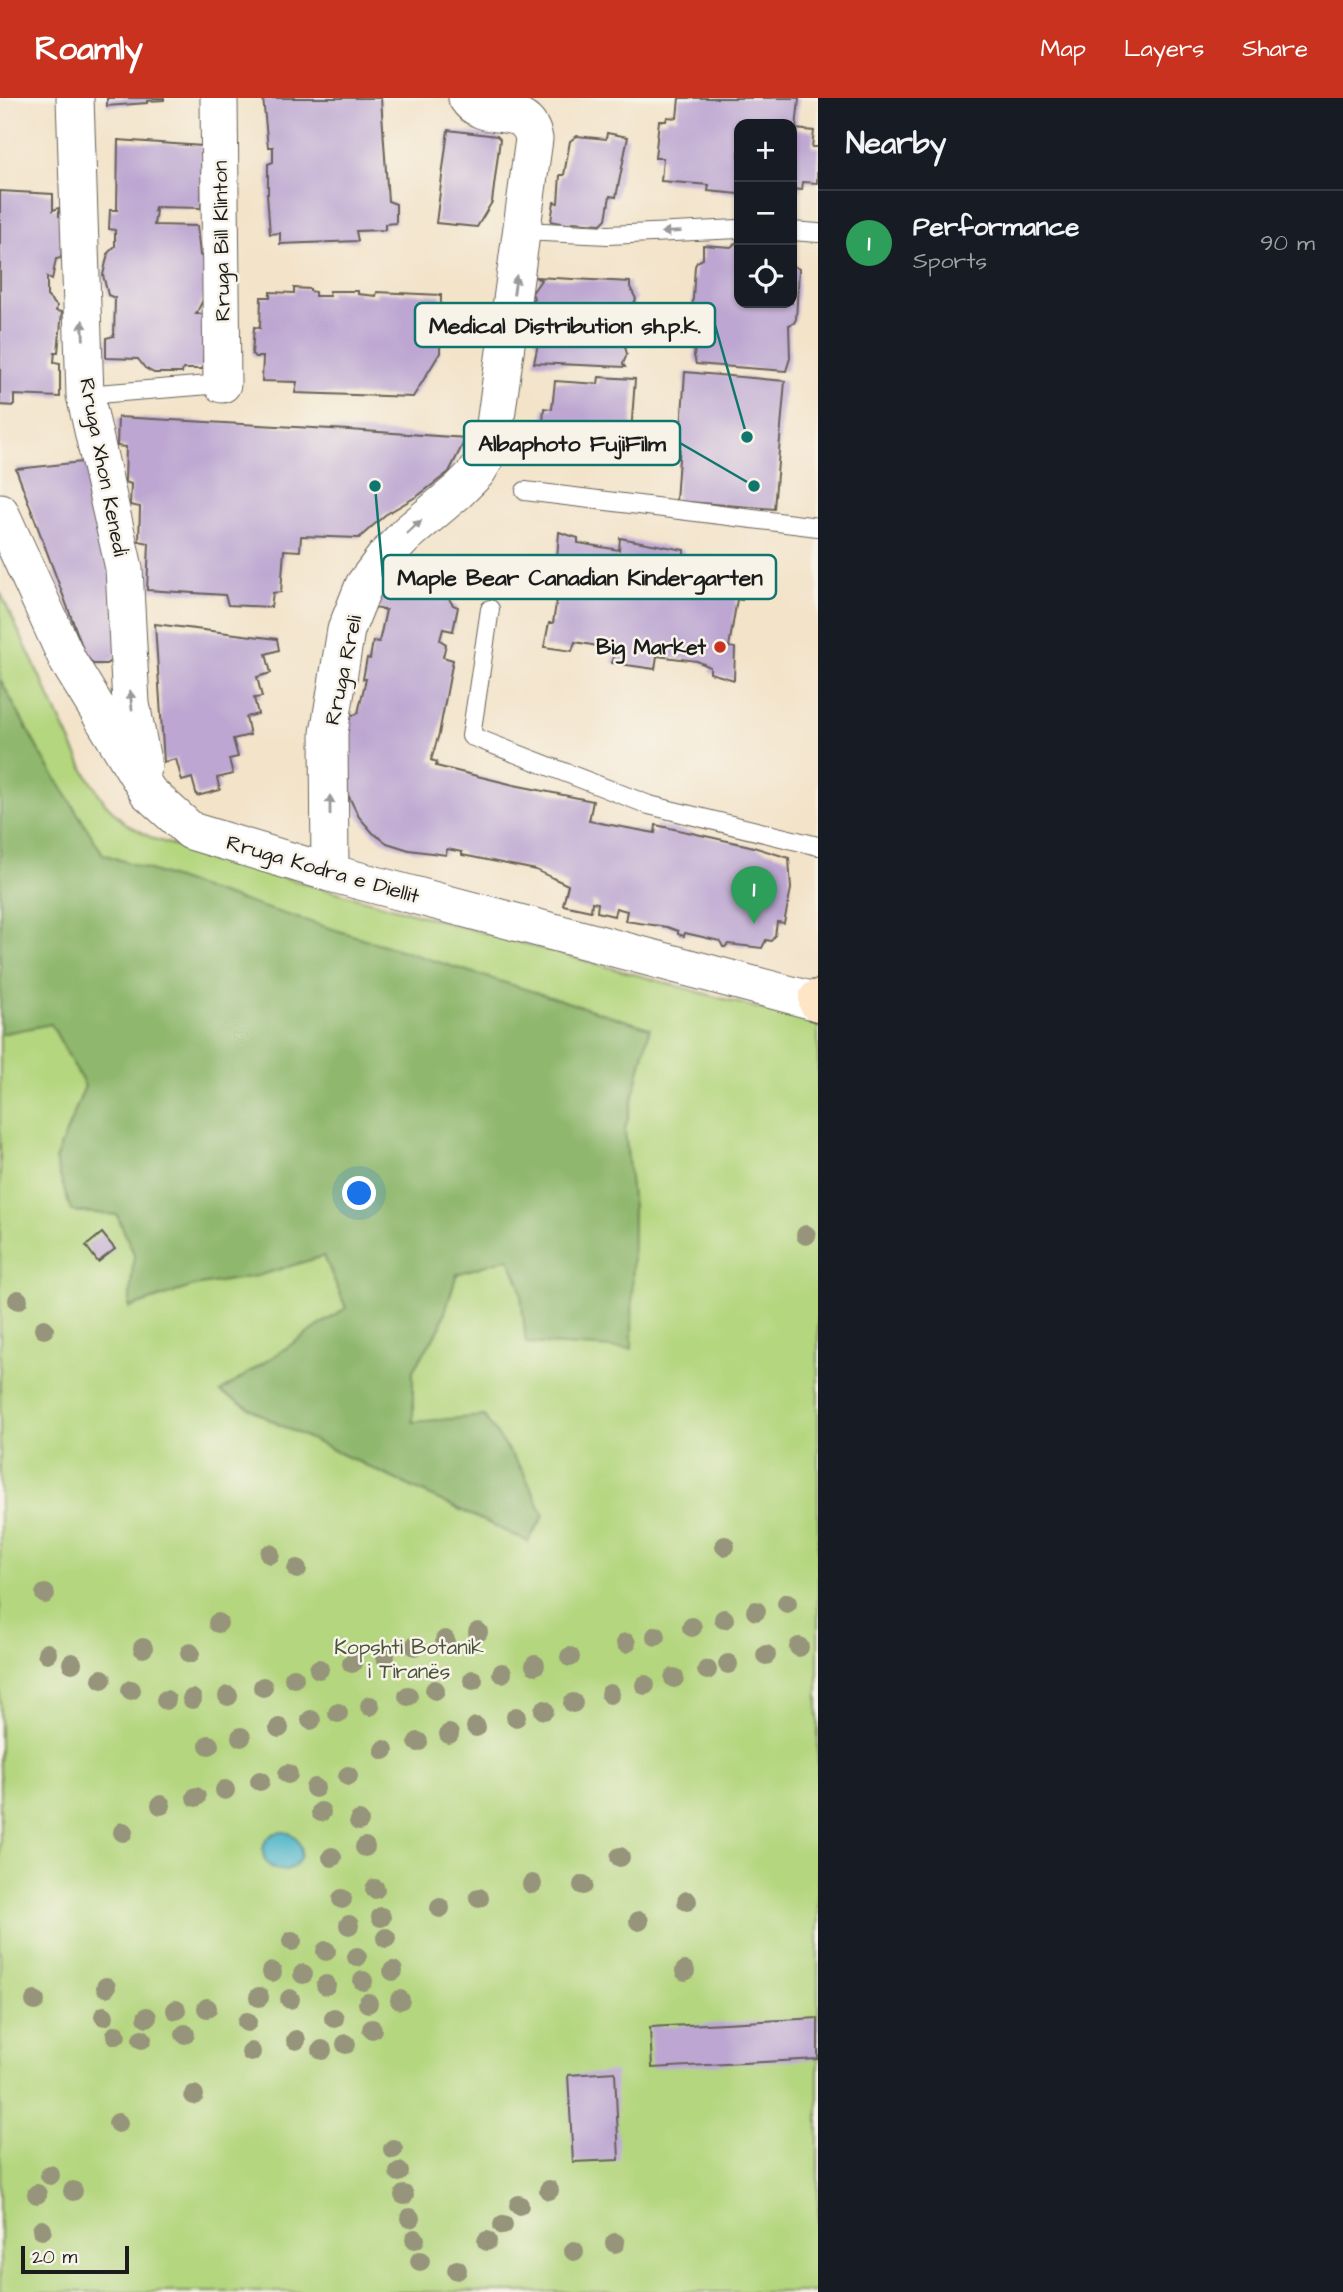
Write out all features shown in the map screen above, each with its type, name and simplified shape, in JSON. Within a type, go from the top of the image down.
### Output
[{"type":"street","name":"Rruga Xhon Kenedi","points":[[75,98],[85,395],[124,568],[131,704],[148,792]]},
{"type":"street","name":"Rruga Bill Klinton","points":[[219,98],[222,384]]},
{"type":"street","name":"Rruga Rreli","points":[[330,873],[329,733],[346,629],[364,585],[385,557],[477,472],[486,457],[494,432],[534,139],[529,123],[522,118],[477,109],[469,101]]},
{"type":"street","name":"Rruga Kodra e Diellit","points":[[0,512],[68,661],[148,792],[191,831],[330,873],[818,1001]]},
{"type":"lane","points":[[523,231],[608,234],[734,229]]},
{"type":"lane","points":[[797,231],[818,233]]},
{"type":"lane","points":[[85,395],[222,384]]},
{"type":"lane","points":[[525,491],[818,527]]},
{"type":"lane","points":[[490,609],[471,736],[649,805],[818,846]]},
{"type":"green space","name":"Kopshti Botanik i Tiranës","points":[[0,592],[84,770],[105,803],[124,822],[154,839],[217,859],[818,1025],[818,2292],[0,2292]]},
{"type":"green space","points":[[0,679],[39,751],[103,854],[211,891],[650,1028],[625,1130],[633,1207],[632,1349],[526,1343],[520,1285],[509,1258],[457,1274],[440,1328],[413,1370],[413,1422],[484,1416],[524,1473],[544,1516],[528,1542],[278,1424],[220,1392],[346,1308],[324,1256],[257,1276],[194,1286],[129,1308],[134,1254],[117,1215],[71,1211],[55,1160],[85,1086],[51,1024],[0,1034]]},
{"type":"water","points":[[282,1832],[296,1837],[301,1851],[296,1865],[282,1870],[268,1865],[263,1851],[268,1837]]},
{"type":"building","points":[[107,98],[164,98],[164,100],[107,106]]},
{"type":"building","points":[[263,98],[381,98],[388,201],[396,204],[396,223],[385,224],[385,230],[356,231],[358,241],[280,244],[280,233],[270,234],[268,164],[273,162],[273,147],[268,147]]},
{"type":"building","points":[[679,98],[799,98],[797,119],[734,119],[734,194],[708,191],[709,185],[661,181],[663,158],[655,158],[659,121],[666,121],[667,117],[677,118]]},
{"type":"building","points":[[797,129],[814,131],[812,147],[818,147],[817,183],[803,182],[802,190],[797,190]]},
{"type":"building","points":[[448,130],[497,136],[500,139],[492,202],[477,227],[436,223]]},
{"type":"building","points":[[607,133],[628,137],[616,197],[610,196],[606,219],[601,224],[572,222],[571,225],[551,221],[554,202],[558,203],[560,175],[564,175],[570,141],[577,136],[606,139]]},
{"type":"building","points":[[118,140],[202,146],[201,208],[155,207],[154,225],[197,226],[208,290],[196,314],[205,314],[203,369],[183,369],[182,373],[154,373],[145,368],[138,359],[106,358],[106,338],[114,336],[115,298],[108,295],[103,275],[108,253],[115,246],[115,230],[109,229],[110,210],[117,210]]},
{"type":"building","points":[[0,191],[53,194],[53,210],[59,208],[59,216],[64,216],[61,258],[56,259],[52,280],[47,277],[47,296],[57,306],[56,311],[62,312],[58,352],[55,352],[54,362],[60,363],[60,397],[14,395],[14,406],[0,405]]},
{"type":"building","points":[[734,244],[734,308],[797,308],[796,319],[789,325],[790,358],[786,371],[696,364],[694,356],[699,319],[692,313],[695,266],[703,259],[703,245],[731,247]]},
{"type":"building","points":[[797,268],[799,269],[797,302]]},
{"type":"building","points":[[535,277],[630,282],[636,299],[633,304],[636,307],[627,323],[627,354],[623,364],[625,367],[534,363],[538,344],[535,340],[537,317],[531,302],[534,298],[532,293],[541,280]]},
{"type":"building","points":[[294,288],[310,289],[315,292],[315,296],[330,296],[329,291],[358,291],[358,294],[376,296],[377,292],[441,295],[440,353],[413,397],[295,393],[297,382],[262,381],[263,357],[255,357],[252,354],[254,327],[260,328],[261,297],[270,297],[270,292],[294,293]]},
{"type":"building","points":[[685,372],[785,381],[774,509],[676,501]]},
{"type":"building","points":[[599,377],[635,379],[630,447],[542,440],[544,408],[552,409],[555,381],[598,384]]},
{"type":"building","points":[[118,417],[466,438],[449,472],[419,495],[385,515],[359,538],[301,536],[300,551],[284,550],[281,592],[273,593],[271,607],[228,605],[225,595],[147,590],[149,543],[139,541],[140,507],[130,505],[131,484],[125,482],[126,447],[117,446]]},
{"type":"building","points":[[91,461],[122,638],[115,658],[106,664],[93,664],[85,654],[16,469]]},
{"type":"building","points":[[559,532],[578,538],[578,543],[619,550],[620,538],[684,550],[684,559],[729,568],[732,563],[751,562],[742,600],[737,599],[729,647],[735,648],[734,680],[710,673],[710,667],[697,661],[657,656],[655,669],[612,663],[614,649],[575,642],[572,651],[544,647],[549,623],[553,623],[561,572],[556,572]]},
{"type":"building","points":[[410,568],[436,573],[435,578],[439,583],[450,585],[449,599],[458,607],[453,631],[443,629],[440,640],[446,644],[443,657],[453,660],[439,734],[431,760],[437,762],[436,766],[593,801],[589,821],[655,833],[656,825],[750,846],[789,858],[791,889],[784,923],[777,922],[775,936],[771,941],[766,940],[762,948],[728,944],[723,947],[720,941],[685,933],[684,936],[667,927],[625,921],[627,911],[616,908],[614,916],[597,912],[598,903],[592,902],[591,911],[563,905],[568,885],[536,870],[462,855],[462,852],[447,849],[446,855],[409,850],[387,843],[373,833],[359,817],[344,787],[344,713],[358,713],[366,679],[363,679],[367,658],[370,659],[373,641],[379,642],[386,610],[374,608],[378,585],[385,586],[393,581],[393,574],[404,575],[410,572]]},
{"type":"building","points":[[155,624],[277,639],[279,650],[266,654],[271,673],[257,677],[262,697],[254,698],[258,714],[246,717],[250,735],[233,739],[238,757],[229,759],[233,774],[217,778],[220,790],[197,796],[192,778],[182,781],[176,759],[164,762]]},
{"type":"building","points":[[102,1233],[115,1249],[98,1262],[86,1246]]},
{"type":"building","points":[[818,2018],[818,2059],[652,2068],[650,2027]]},
{"type":"building","points":[[615,2072],[619,2160],[573,2162],[568,2075]]},
{"type":"place","name":"Medical Distribution sh.p.k.","points":[[747,437]]},
{"type":"place","name":"Maple Bear Canadian Kindergarten","points":[[375,486]]},
{"type":"place","name":"Albaphoto FujiFilm","points":[[754,486]]},
{"type":"place","name":"Big Market","points":[[720,647]]},
{"type":"place","name":"Performance","points":[[754,924]]}]
